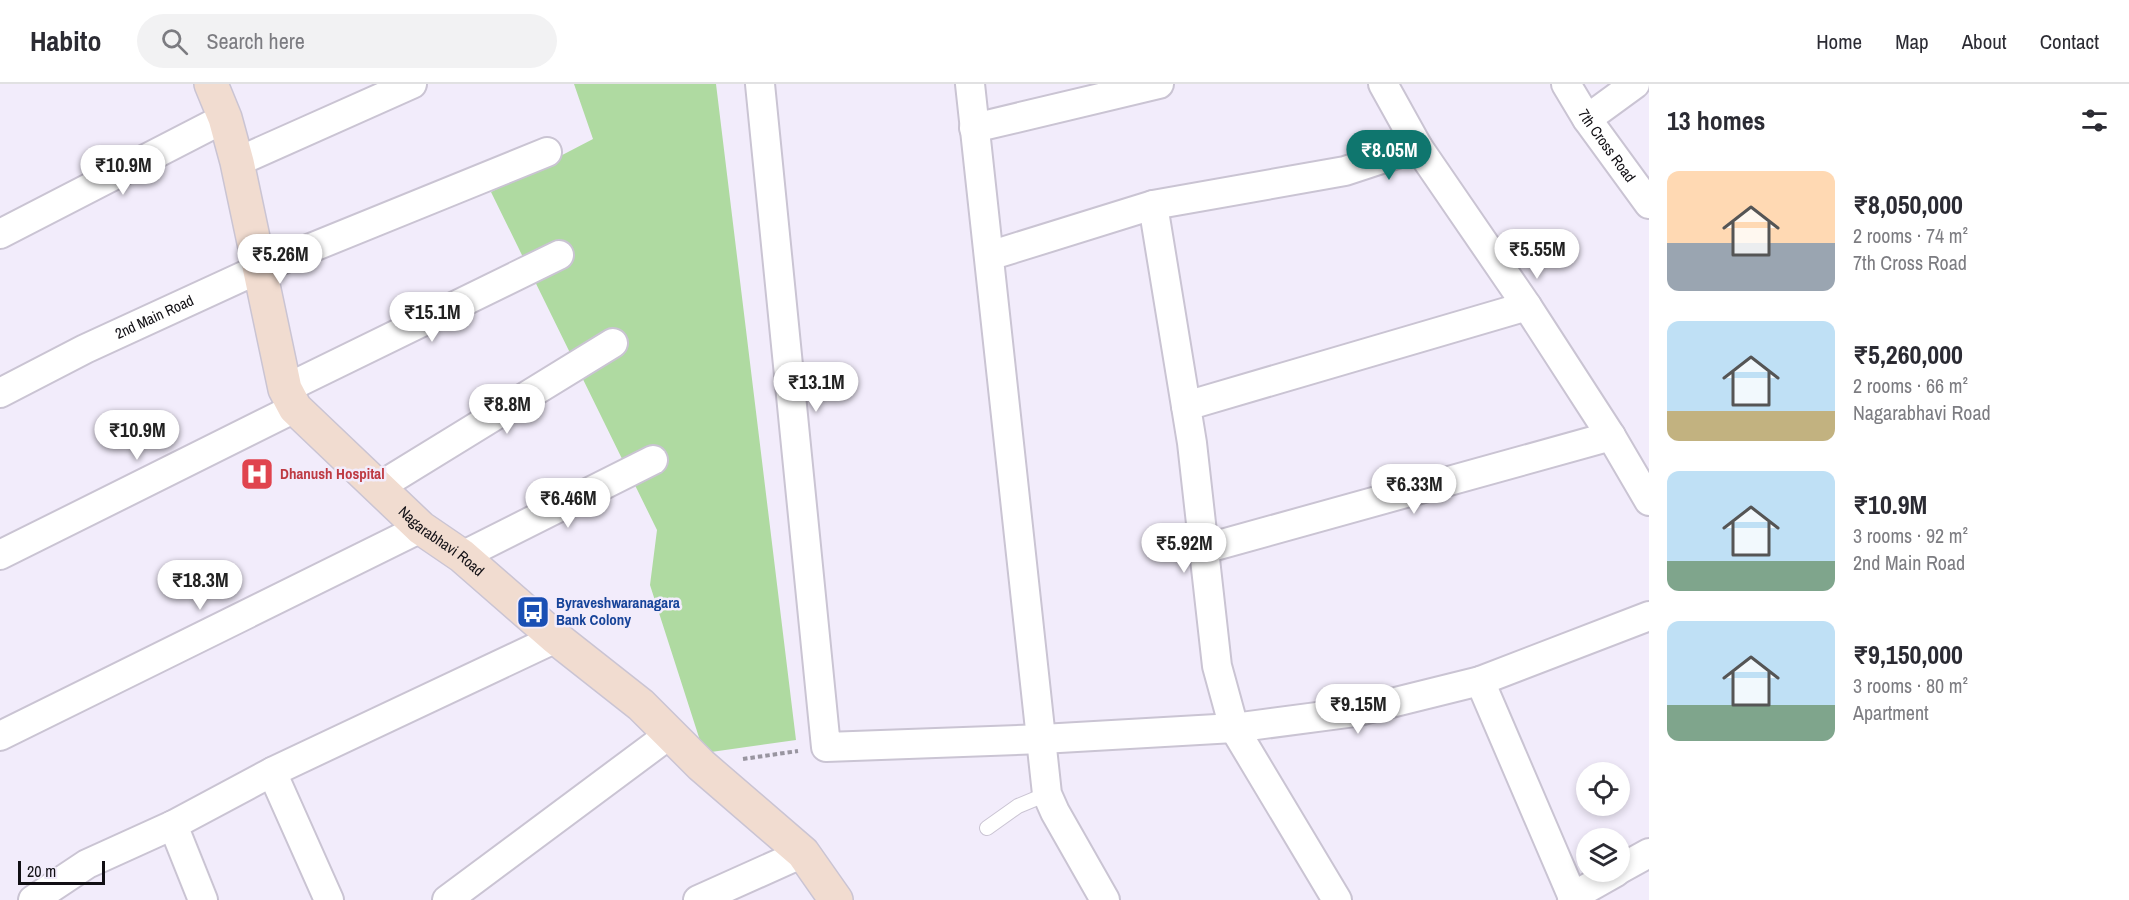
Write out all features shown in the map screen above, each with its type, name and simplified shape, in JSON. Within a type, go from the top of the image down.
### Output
[{"type":"main road","points":[[211,84],[225,118],[237,162],[290,398]]},
{"type":"main road","name":"Nagarabhavi Road","points":[[290,398],[377,488],[421,528],[462,556],[556,638],[641,705],[700,765],[803,853],[836,900]]},
{"type":"street","points":[[237,162],[411,84]]},
{"type":"street","points":[[760,84],[826,747],[1042,739],[1234,728],[1355,712],[1480,681],[1649,616]]},
{"type":"street","points":[[970,84],[1047,794],[1105,900]]},
{"type":"street","points":[[974,128],[1159,84]]},
{"type":"street","points":[[1383,84],[1418,147],[1527,306],[1611,436],[1649,501]]},
{"type":"street","name":"7th Cross Road","points":[[1566,84],[1587,119],[1649,204]]},
{"type":"street","points":[[1587,119],[1635,84]]},
{"type":"street","points":[[0,234],[225,118]]},
{"type":"street","points":[[989,256],[1153,205],[1345,171],[1418,147]]},
{"type":"street","name":"2nd Main Road","points":[[0,393],[85,349],[260,268],[547,152]]},
{"type":"street","points":[[1153,205],[1192,443],[1217,666],[1234,728],[1337,900]]},
{"type":"street","points":[[0,555],[559,255]]},
{"type":"street","points":[[1186,406],[1527,306]]},
{"type":"street","points":[[377,488],[613,343]]},
{"type":"street","points":[[1204,549],[1611,436]]},
{"type":"street","points":[[462,556],[653,460]]},
{"type":"street","points":[[0,736],[421,528]]},
{"type":"street","points":[[44,897],[87,864],[173,825],[272,772],[556,638]]},
{"type":"street","points":[[1480,681],[1573,898],[1599,882]]},
{"type":"street","points":[[447,900],[670,734]]},
{"type":"street","points":[[272,772],[329,900]]},
{"type":"street","points":[[173,825],[203,900]]},
{"type":"street","points":[[698,900],[803,853]]},
{"type":"street","points":[[1630,863],[1649,853]]},
{"type":"lane","points":[[987,828],[1018,806],[1047,794]]},
{"type":"path","points":[[700,765],[826,747]]},
{"type":"green space","points":[[574,84],[716,84],[796,740],[704,753],[650,585],[657,530],[491,192],[593,139]]},
{"type":"place","name":"Dhanush Hospital","points":[[257,474]]},
{"type":"place","name":"Byraveshwaranagara Bank Colony","points":[[533,612]]}]
